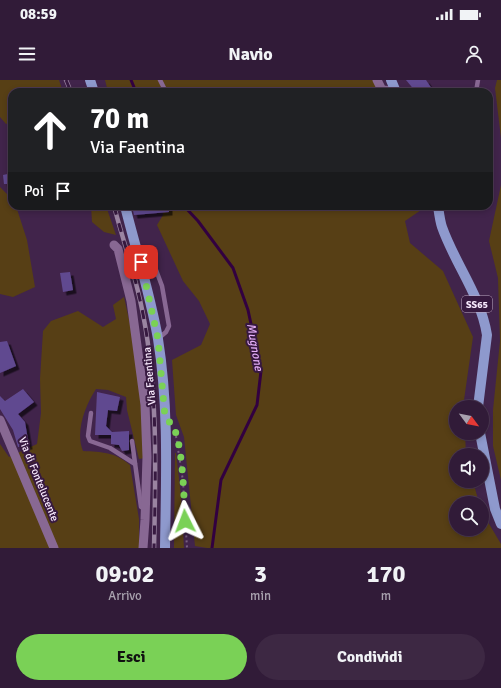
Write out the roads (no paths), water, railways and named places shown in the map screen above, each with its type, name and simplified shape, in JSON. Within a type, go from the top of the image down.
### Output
[{"type":"main road","name":"Via Faentina","points":[[126,210],[141,262],[158,339],[165,417],[165,548]]},
{"type":"main road","name":"SS65","points":[[439,210],[442,227],[480,310],[486,327],[487,335],[479,400]]},
{"type":"main road","points":[[489,469],[501,501]]},
{"type":"main road","points":[[489,477],[495,509],[501,524]]},
{"type":"street","name":"Via Faentina","points":[[114,245],[118,249],[131,301],[138,343],[145,405],[147,457],[146,509],[143,548]]},
{"type":"street","name":"Via di Fontelucente","points":[[0,420],[4,424],[54,548]]},
{"type":"lane","points":[[150,254],[162,286],[169,326],[166,332],[158,339]]},
{"type":"lane","points":[[91,413],[88,436],[90,441],[110,448],[135,464]]},
{"type":"lane","points":[[132,442],[141,507],[146,509]]},
{"type":"waterway","name":"Mugnone","points":[[131,80],[134,88]]},
{"type":"waterway","name":"Mugnone","points":[[188,210],[198,221],[233,268],[248,310],[261,371],[257,405],[221,480],[212,548]]},
{"type":"railway","points":[[66,80],[69,88]]},
{"type":"railway","points":[[115,210],[140,300],[150,360],[153,392],[155,455],[154,548]]}]
